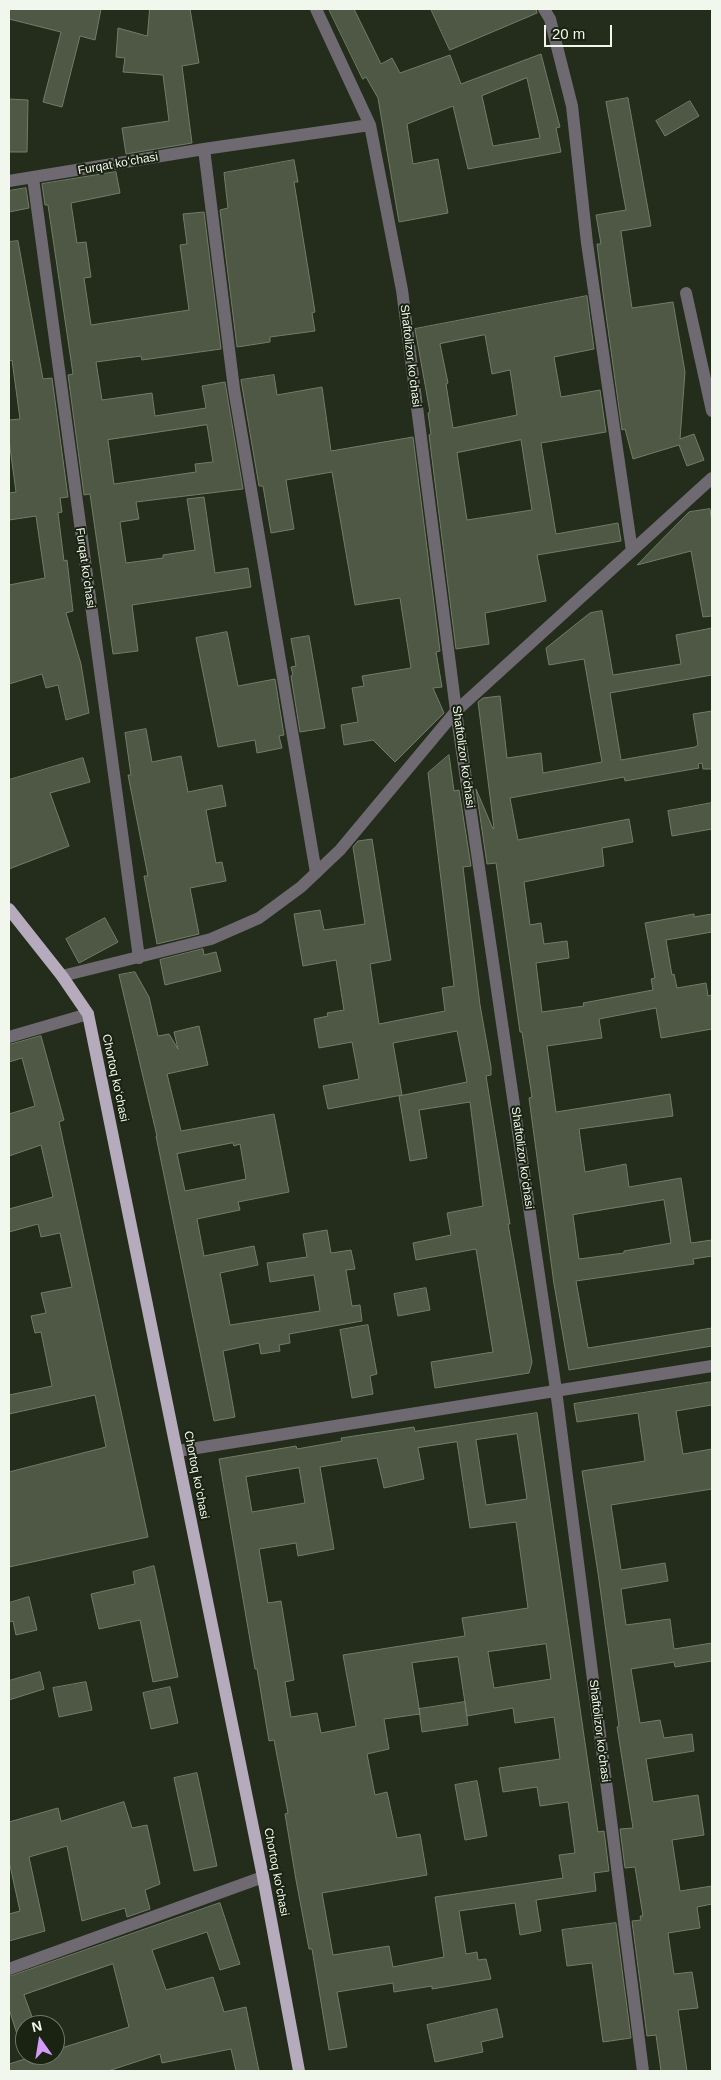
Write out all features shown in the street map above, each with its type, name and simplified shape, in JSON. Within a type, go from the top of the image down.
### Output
[{"type":"main road","name":"Chortoq koʻchasi","points":[[9,909],[62,976],[88,1014],[178,1450],[300,2071]]},
{"type":"street","name":"Shaftolizor koʻchasi","points":[[316,9],[370,125],[402,290],[456,711],[556,1390],[643,2071]]},
{"type":"street","points":[[544,9],[550,19],[572,106],[587,243],[632,551]]},
{"type":"street","name":"Furqat koʻchasi","points":[[9,181],[204,149],[370,125]]},
{"type":"street","points":[[204,149],[234,389],[316,873]]},
{"type":"street","name":"Furqat koʻchasi","points":[[33,178],[139,958]]},
{"type":"street","points":[[686,293],[712,411]]},
{"type":"street","points":[[62,976],[211,939],[259,918],[301,888],[340,850],[456,711],[712,478]]},
{"type":"street","points":[[9,1037],[88,1014]]},
{"type":"street","points":[[178,1450],[712,1366]]},
{"type":"street","points":[[9,1969],[263,1877]]},
{"type":"building","points":[[9,9],[101,9],[95,40],[80,36],[62,107],[43,102],[61,32],[9,19]]},
{"type":"building","points":[[150,9],[190,9],[199,63],[182,66],[192,143],[126,154],[122,128],[169,121],[163,75],[123,72],[125,58],[116,57],[118,28],[147,36]]},
{"type":"building","points":[[329,9],[354,9],[381,64],[392,58],[400,73],[450,55],[461,84],[541,54],[560,127],[556,128],[561,152],[468,169],[453,106],[407,124],[413,164],[438,159],[448,213],[399,222],[378,98],[366,77],[363,79]],"holes":[[[527,78],[540,138],[493,146],[482,96]]]},
{"type":"building","points":[[431,9],[536,9],[537,13],[450,50]]},
{"type":"building","points":[[628,98],[651,226],[621,231],[632,308],[673,302],[685,372],[680,439],[694,434],[704,460],[687,466],[679,445],[633,459],[625,429],[622,430],[597,244],[601,244],[596,215],[626,210],[606,102]]},
{"type":"building","points":[[9,99],[28,100],[27,152],[9,152]]},
{"type":"building","points":[[690,101],[699,116],[665,136],[656,121]]},
{"type":"building","points":[[294,160],[298,182],[294,182],[315,312],[312,313],[315,331],[270,337],[270,342],[237,347],[220,210],[228,208],[224,173]]},
{"type":"building","points":[[116,172],[120,193],[71,203],[77,243],[86,242],[91,277],[84,278],[91,325],[189,310],[180,245],[187,244],[183,214],[204,212],[221,349],[142,360],[141,356],[96,362],[102,400],[152,393],[155,416],[206,408],[202,386],[225,382],[243,489],[136,502],[139,519],[120,522],[126,563],[163,558],[163,555],[195,550],[187,499],[204,497],[215,573],[248,568],[251,587],[132,605],[138,651],[113,654],[90,494],[84,495],[68,375],[73,374],[48,205],[45,205],[42,184]],"holes":[[[207,425],[213,462],[195,464],[196,472],[114,484],[108,440]]]},
{"type":"building","points":[[26,188],[29,208],[9,212],[9,191]]},
{"type":"building","points":[[18,241],[43,379],[52,378],[68,497],[60,498],[62,512],[58,513],[64,561],[67,560],[73,611],[66,613],[81,664],[89,713],[66,720],[58,685],[46,688],[42,674],[9,684],[9,585],[45,578],[36,516],[9,520],[9,493],[16,492],[9,440],[9,420],[20,419],[12,360],[9,361],[9,242]]},
{"type":"building","points":[[587,296],[594,349],[554,357],[561,397],[600,390],[606,432],[541,443],[556,534],[618,523],[621,541],[537,555],[546,601],[485,613],[489,644],[456,649],[429,435],[431,434],[428,413],[430,412],[415,329]],"holes":[[[485,335],[492,374],[510,370],[517,415],[453,428],[446,384],[448,383],[440,344]],[[521,440],[532,510],[467,520],[457,453]]]},
{"type":"building","points":[[274,375],[277,395],[322,387],[331,451],[413,437],[440,651],[436,652],[442,687],[433,688],[444,713],[395,762],[373,740],[344,745],[341,725],[358,722],[352,688],[364,686],[362,676],[411,668],[400,598],[355,605],[332,472],[286,480],[294,529],[271,533],[263,486],[259,486],[241,380]]},
{"type":"building","points":[[710,509],[712,523],[712,616],[703,617],[691,551],[637,565],[689,512]]},
{"type":"building","points":[[602,611],[613,675],[681,664],[676,635],[712,628],[712,675],[610,693],[621,760],[695,747],[698,745],[693,714],[712,711],[712,769],[703,769],[702,763],[698,764],[699,768],[625,781],[624,777],[510,798],[518,840],[629,819],[633,842],[602,848],[604,866],[524,882],[530,925],[541,923],[544,944],[567,941],[569,958],[536,963],[542,1012],[584,1006],[583,1003],[653,990],[651,979],[655,978],[645,923],[694,914],[694,917],[712,914],[712,932],[666,940],[672,975],[674,974],[677,988],[706,983],[708,996],[712,995],[712,1029],[661,1038],[656,1008],[599,1019],[602,1038],[547,1046],[556,1112],[670,1094],[673,1116],[579,1129],[585,1172],[626,1164],[629,1187],[681,1178],[691,1243],[712,1240],[712,1256],[693,1259],[694,1264],[576,1281],[588,1348],[712,1328],[712,1346],[569,1370],[554,1284],[529,1098],[532,1097],[522,1032],[520,1032],[496,863],[487,864],[476,789],[493,829],[478,702],[483,698],[500,696],[507,758],[541,753],[543,773],[602,762],[584,659],[549,665],[546,648],[590,613]],"holes":[[[664,1200],[671,1243],[624,1251],[624,1253],[579,1259],[573,1215]]]},
{"type":"building","points":[[227,632],[238,686],[275,679],[284,735],[279,736],[282,748],[257,753],[255,740],[218,747],[196,638]]},
{"type":"building","points":[[309,636],[325,728],[300,732],[291,676],[293,675],[291,667],[296,666],[291,639]]},
{"type":"building","points":[[146,729],[152,762],[181,756],[188,792],[222,785],[226,806],[206,810],[216,863],[222,862],[226,881],[190,888],[199,934],[157,944],[144,876],[148,876],[128,775],[131,775],[125,733]]},
{"type":"building","points":[[449,755],[454,791],[459,790],[471,866],[463,867],[480,1005],[491,1067],[491,1075],[486,1076],[510,1224],[508,1224],[532,1362],[529,1373],[435,1388],[431,1362],[493,1352],[476,1249],[416,1260],[413,1243],[451,1235],[447,1213],[483,1206],[470,1102],[419,1110],[427,1158],[410,1161],[399,1096],[467,1082],[457,1031],[393,1043],[402,1095],[328,1109],[323,1086],[359,1079],[352,1042],[319,1048],[314,1019],[328,1016],[327,1013],[344,1010],[336,960],[303,966],[294,914],[320,910],[324,930],[365,924],[353,847],[358,841],[372,839],[391,960],[370,964],[379,1024],[445,1011],[442,988],[454,986],[428,773]]},
{"type":"building","points":[[83,758],[90,782],[50,793],[69,846],[9,869],[9,780]]},
{"type":"building","points":[[712,803],[712,829],[672,836],[668,811]]},
{"type":"building","points":[[105,918],[118,942],[79,963],[66,939]]},
{"type":"building","points":[[203,949],[204,955],[216,952],[221,971],[165,985],[160,960]]},
{"type":"building","points":[[135,972],[149,997],[158,1036],[169,1034],[178,1049],[174,1032],[199,1026],[208,1065],[167,1074],[181,1131],[274,1114],[289,1192],[238,1202],[240,1210],[197,1219],[204,1256],[254,1246],[258,1265],[220,1273],[230,1325],[320,1311],[314,1275],[270,1282],[267,1263],[307,1257],[303,1234],[327,1230],[331,1253],[351,1250],[355,1269],[346,1270],[352,1306],[360,1305],[362,1321],[289,1334],[290,1343],[279,1345],[280,1351],[261,1354],[259,1343],[223,1351],[235,1417],[214,1421],[157,1136],[119,975]],"holes":[[[233,1143],[234,1146],[240,1144],[246,1179],[185,1191],[177,1154]]]},
{"type":"building","points":[[41,1036],[64,1120],[59,1122],[148,1537],[9,1567],[9,1472],[106,1447],[95,1395],[9,1414],[9,1395],[52,1386],[41,1332],[35,1333],[31,1316],[46,1313],[41,1293],[72,1287],[60,1233],[41,1237],[38,1224],[9,1232],[9,1209],[53,1197],[41,1145],[9,1156],[9,1114],[35,1106],[22,1058],[9,1062],[9,1045]]},
{"type":"building","points":[[426,1288],[430,1310],[398,1316],[394,1294]]},
{"type":"building","points":[[368,1325],[377,1374],[370,1376],[373,1394],[352,1398],[340,1330]]},
{"type":"building","points":[[712,1382],[712,1405],[676,1411],[683,1454],[712,1449],[712,1489],[611,1505],[621,1570],[665,1563],[668,1581],[621,1589],[626,1625],[670,1619],[674,1649],[712,1643],[712,1661],[675,1667],[674,1662],[631,1669],[640,1723],[660,1720],[664,1738],[692,1734],[694,1751],[646,1759],[653,1802],[698,1795],[704,1835],[672,1840],[680,1891],[712,1886],[712,1904],[697,1907],[700,1928],[668,1933],[674,1974],[692,1972],[698,2008],[678,2010],[687,2071],[661,2071],[656,2035],[647,2036],[632,1921],[641,1920],[640,1916],[643,1916],[635,1867],[625,1868],[620,1829],[633,1828],[617,1727],[619,1726],[582,1471],[645,1461],[638,1413],[577,1422],[574,1404]]},
{"type":"building","points":[[537,1413],[598,1832],[604,1831],[609,1871],[594,1873],[596,1891],[536,1900],[541,1931],[520,1935],[515,1903],[459,1911],[466,1954],[477,1952],[478,1960],[486,1959],[491,1979],[432,1989],[432,1986],[394,1992],[393,1983],[337,1992],[347,2047],[329,2050],[312,1949],[309,1949],[296,1880],[285,1814],[288,1813],[274,1740],[269,1741],[219,1459],[296,1446],[297,1449],[342,1441],[341,1438],[414,1427],[415,1431]],"holes":[[[517,1434],[527,1499],[486,1505],[476,1440]],[[457,1442],[470,1528],[516,1522],[528,1608],[462,1618],[465,1636],[343,1655],[356,1726],[321,1733],[317,1713],[291,1717],[285,1682],[294,1680],[281,1601],[268,1603],[259,1549],[296,1543],[298,1556],[334,1549],[320,1467],[377,1458],[384,1488],[424,1479],[418,1448]],[[299,1468],[305,1503],[252,1512],[246,1477]],[[546,1644],[551,1679],[494,1688],[488,1652]],[[458,1657],[467,1716],[513,1708],[515,1723],[554,1717],[560,1759],[499,1768],[503,1792],[537,1787],[540,1806],[568,1802],[575,1853],[559,1855],[563,1878],[435,1897],[444,1957],[393,1967],[389,1946],[333,1955],[322,1893],[427,1875],[420,1834],[397,1838],[387,1792],[375,1795],[367,1754],[389,1749],[384,1719],[420,1714],[412,1663]]]},
{"type":"building","points":[[154,1566],[178,1677],[153,1682],[140,1620],[99,1629],[91,1594],[135,1584],[133,1572]]},
{"type":"building","points":[[29,1597],[37,1630],[16,1635],[13,1621],[9,1622],[9,1603]]},
{"type":"building","points":[[40,1672],[44,1689],[9,1700],[9,1681]]},
{"type":"building","points":[[86,1682],[92,1710],[59,1717],[53,1688]]},
{"type":"building","points":[[170,1687],[178,1723],[151,1729],[143,1693]]},
{"type":"building","points":[[465,1702],[468,1725],[422,1732],[419,1709]]},
{"type":"building","points":[[197,1773],[217,1866],[194,1871],[174,1778]]},
{"type":"building","points":[[477,1781],[487,1836],[465,1840],[455,1785]]},
{"type":"building","points":[[124,1802],[132,1828],[147,1825],[160,1884],[145,1890],[150,1909],[127,1917],[125,1908],[82,1921],[67,1846],[29,1857],[45,1931],[9,1941],[9,1914],[20,1911],[9,1861],[9,1822],[58,1808],[61,1821]]},
{"type":"building","points":[[220,1903],[240,1964],[220,1970],[207,1932],[152,1950],[166,1990],[213,1977],[224,2012],[246,2007],[259,2071],[236,2071],[231,2049],[162,2063],[160,2054],[108,2071],[9,2071],[9,2064],[15,2062],[15,2065],[65,2065],[65,2047],[129,2027],[113,1964],[24,1995],[31,2015],[15,2015],[15,2028],[9,2009],[9,1977]]},
{"type":"building","points":[[616,1923],[631,2038],[603,2042],[592,1963],[567,1966],[562,1930]]},
{"type":"building","points":[[497,2009],[503,2037],[481,2042],[483,2052],[435,2062],[427,2025]]}]
